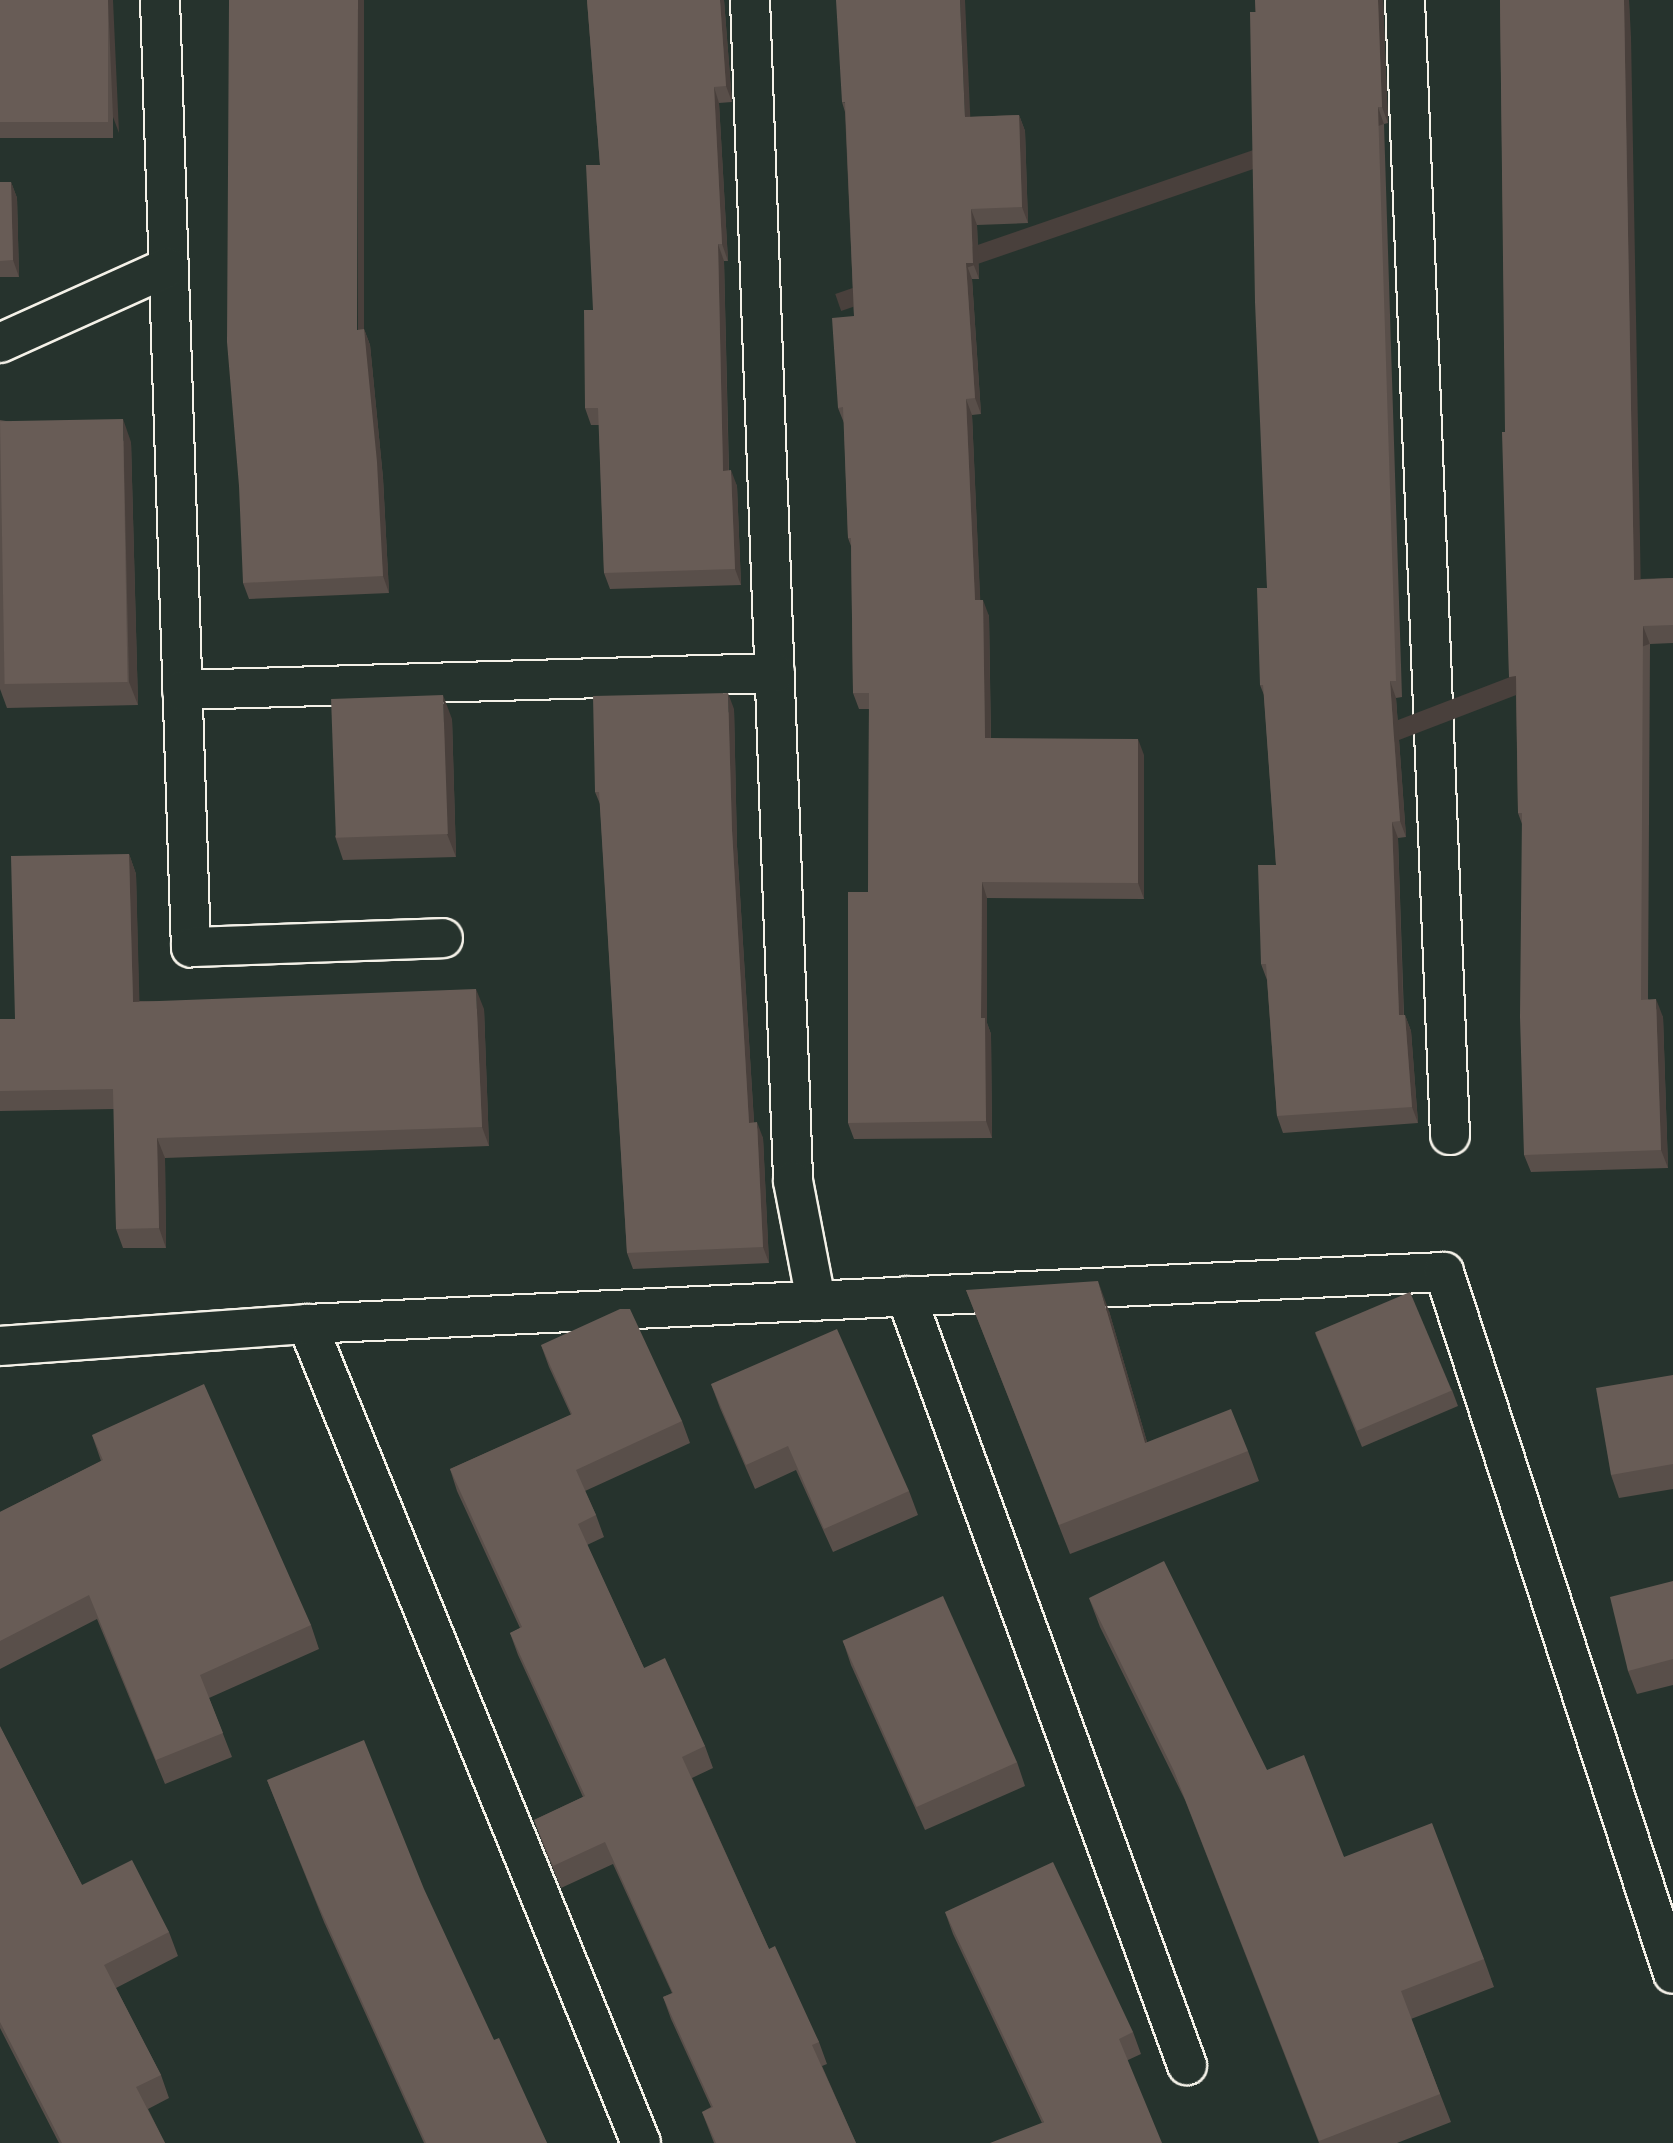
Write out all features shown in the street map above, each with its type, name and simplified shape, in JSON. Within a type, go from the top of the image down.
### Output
[{"type":"street","points":[[160,0],[191,947],[443,938]]},
{"type":"street","points":[[750,0],[793,1181],[816,1301]]},
{"type":"street","points":[[1405,0],[1450,1135]]},
{"type":"street","points":[[0,343],[168,267]]},
{"type":"street","points":[[183,690],[775,673]]},
{"type":"street","points":[[0,1346],[307,1324],[1444,1272],[1673,1974]]},
{"type":"street","points":[[906,1296],[1187,2065]]},
{"type":"street","points":[[307,1324],[641,2143]]},
{"type":"building","points":[[0,0],[108,0],[108,122],[0,122]]},
{"type":"building","points":[[229,0],[358,0],[357,330],[364,329],[377,462],[383,576],[243,583],[239,486],[227,342]]},
{"type":"building","points":[[587,0],[720,0],[726,86],[714,87],[722,244],[718,244],[723,471],[731,470],[735,569],[604,573],[598,408],[585,408],[584,310],[593,310],[586,165],[600,165]]},
{"type":"building","points":[[836,0],[960,0],[965,117],[1019,115],[1022,207],[971,209],[973,263],[966,263],[975,398],[966,399],[975,600],[983,600],[985,738],[1138,739],[1138,883],[982,882],[981,1018],[985,1018],[986,1121],[848,1123],[848,892],[868,892],[869,693],[853,693],[851,538],[848,538],[843,407],[838,408],[832,318],[854,316],[845,102],[842,102]]},
{"type":"building","points":[[1255,0],[1378,0],[1382,107],[1378,107],[1396,681],[1390,681],[1400,821],[1392,822],[1399,1015],[1405,1015],[1412,1107],[1277,1116],[1266,964],[1261,964],[1258,865],[1276,865],[1263,685],[1260,685],[1257,588],[1267,588],[1255,302],[1250,12],[1256,12]]},
{"type":"building","points":[[1500,0],[1624,0],[1634,580],[1673,578],[1673,625],[1643,626],[1641,1000],[1656,999],[1661,1150],[1524,1155],[1520,1017],[1522,813],[1518,813],[1516,676],[1509,677],[1502,432],[1505,432]]},
{"type":"building","points":[[0,182],[11,182],[13,260],[0,261]]},
{"type":"building","points":[[123,419],[128,682],[5,684],[0,421]]},
{"type":"building","points":[[728,693],[732,830],[749,1123],[757,1122],[763,1247],[627,1253],[599,792],[595,792],[593,696]]},
{"type":"building","points":[[443,695],[448,834],[336,838],[331,699]]},
{"type":"building","points":[[129,854],[133,1002],[476,989],[482,1127],[157,1138],[159,1228],[116,1229],[113,1089],[0,1091],[0,1019],[15,1019],[11,856]]},
{"type":"building","points":[[1098,1281],[1145,1443],[1231,1409],[1248,1451],[1059,1525],[966,1290]]},
{"type":"building","points":[[1410,1292],[1452,1390],[1357,1431],[1315,1332]]},
{"type":"building","points":[[620,1309],[630,1309],[682,1421],[576,1470],[596,1515],[578,1524],[644,1668],[665,1658],[705,1746],[682,1757],[769,1949],[775,1946],[819,2042],[812,2045],[856,2143],[716,2143],[702,2112],[713,2107],[663,1997],[673,1993],[605,1842],[553,1866],[534,1820],[585,1796],[510,1633],[522,1627],[450,1469],[572,1414],[541,1345]]},
{"type":"building","points":[[837,1329],[909,1491],[824,1529],[788,1446],[746,1465],[711,1384]]},
{"type":"building","points":[[1673,1375],[1673,1464],[1611,1475],[1596,1388]]},
{"type":"building","points":[[204,1384],[311,1625],[200,1675],[223,1733],[156,1760],[89,1595],[0,1641],[0,1512],[103,1460],[92,1435]]},
{"type":"building","points":[[1164,1561],[1267,1770],[1304,1755],[1344,1857],[1432,1823],[1484,1959],[1401,1991],[1440,2094],[1319,2141],[1174,1771],[1089,1598]]},
{"type":"building","points":[[1673,1581],[1673,1659],[1628,1671],[1610,1597]]},
{"type":"building","points":[[943,1596],[1017,1762],[917,1807],[843,1641]]},
{"type":"building","points":[[0,1726],[82,1885],[132,1860],[169,1932],[104,1965],[161,2075],[136,2087],[165,2143],[62,2143],[0,2022]]},
{"type":"building","points":[[364,1740],[424,1889],[494,2040],[499,2038],[547,2143],[426,2143],[316,1900],[267,1780]]},
{"type":"building","points":[[1053,1862],[1133,2032],[1119,2039],[1162,2143],[990,2143],[1044,2122],[945,1912]]}]
